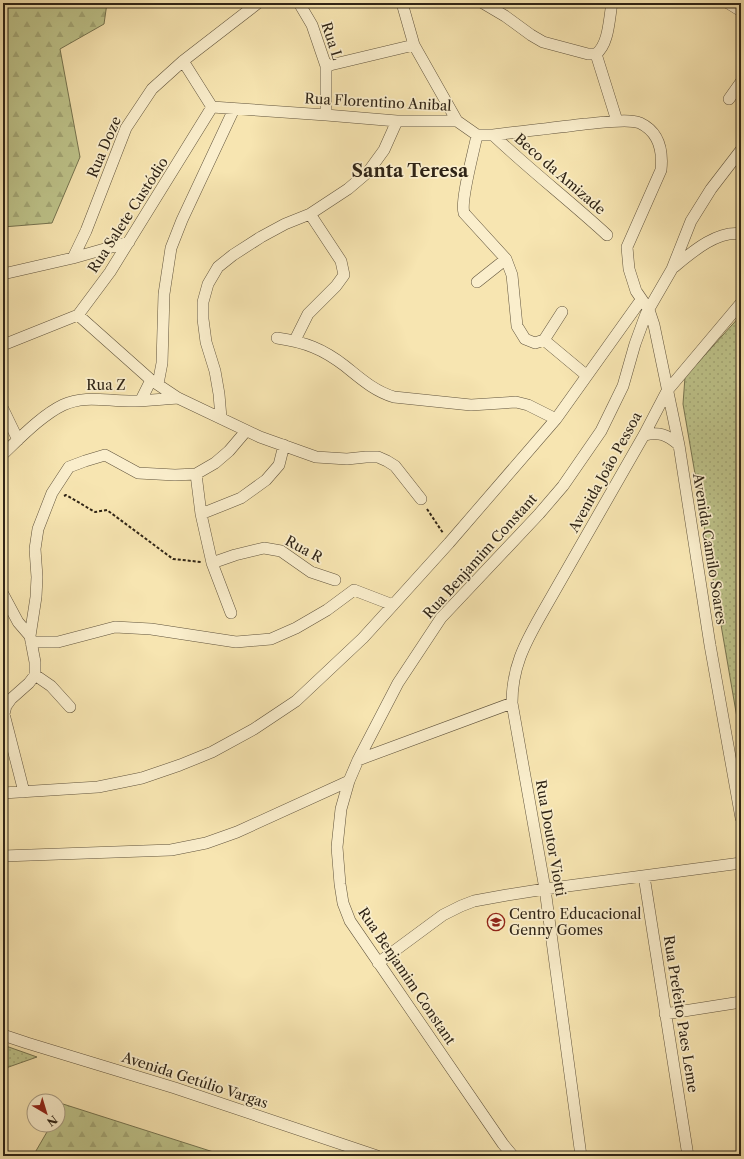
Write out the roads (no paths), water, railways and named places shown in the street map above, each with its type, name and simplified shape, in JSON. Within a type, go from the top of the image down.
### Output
[{"type":"street","name":"Rua Doze","points":[[73,258],[86,231],[126,128],[152,89],[183,61],[258,3]]},
{"type":"street","name":"Rua L","points":[[299,3],[312,26],[326,66],[326,114]]},
{"type":"street","points":[[402,3],[414,45],[457,121]]},
{"type":"street","points":[[483,3],[543,42],[588,54],[596,54],[602,50],[605,43],[612,3]]},
{"type":"street","points":[[728,3],[741,11]]},
{"type":"street","points":[[326,66],[414,45]]},
{"type":"street","points":[[596,54],[617,121]]},
{"type":"street","points":[[183,61],[212,107]]},
{"type":"street","points":[[729,99],[741,82]]},
{"type":"street","name":"Rua Florentino Anibal","points":[[212,107],[326,114],[397,121],[457,121],[477,135]]},
{"type":"street","name":"Rua Salete Custódio","points":[[78,316],[110,272],[212,107]]},
{"type":"street","points":[[141,400],[154,382],[162,363],[164,294],[171,248],[182,220],[234,109]]},
{"type":"street","points":[[221,418],[215,371],[206,342],[203,319],[203,302],[208,284],[218,268],[233,254],[273,230],[310,214],[348,189],[368,172],[384,150],[397,121]]},
{"type":"street","points":[[562,312],[544,340],[535,343],[525,339],[517,326],[512,275],[506,259],[466,216],[463,210],[464,196],[477,135],[493,135],[617,121],[639,122],[649,128],[656,135],[660,145],[662,159],[661,170],[627,247],[629,269],[636,291],[649,310]]},
{"type":"street","name":"Beco da Amizade","points":[[493,135],[513,155],[579,209],[608,235]]},
{"type":"street","points":[[672,269],[691,221],[699,207],[741,150]]},
{"type":"street","points":[[295,340],[308,314],[336,286],[344,274],[341,261],[310,214]]},
{"type":"street","points":[[672,269],[696,248],[715,238],[735,233],[741,234]]},
{"type":"street","points":[[3,274],[73,258],[129,242]]},
{"type":"street","points":[[477,282],[506,259]]},
{"type":"street","name":"Rua Benjamim Constant","points":[[512,1156],[350,921],[343,904],[337,847],[341,809],[349,781],[358,760],[398,683],[441,618],[539,514],[563,486],[585,455],[608,418],[623,386],[635,344],[649,310],[672,269]]},
{"type":"street","points":[[3,793],[98,787],[142,778],[212,752],[254,729],[296,701],[363,638],[449,543],[556,419],[641,300]]},
{"type":"street","name":"Avenida João Pessoa","points":[[516,668],[524,644],[644,435],[667,391],[741,303]]},
{"type":"street","name":"Avenida Camilo Soares","points":[[649,310],[654,325],[679,445],[710,646],[741,818]]},
{"type":"street","points":[[3,345],[78,316],[154,382],[178,398],[246,431],[316,457],[347,459],[378,457],[388,461],[395,466],[421,499]]},
{"type":"street","points":[[278,338],[295,340],[312,345],[328,354],[384,394],[453,404],[486,405],[516,402],[528,405],[556,419]]},
{"type":"street","points":[[544,340],[586,375]]},
{"type":"street","name":"Rua Z","points":[[3,454],[42,420],[62,406],[73,401],[87,399],[141,400],[178,398]]},
{"type":"street","points":[[3,409],[18,440]]},
{"type":"street","points":[[24,792],[4,714],[6,706],[11,699],[36,675],[30,639],[37,577],[35,549],[38,529],[52,493],[69,467],[105,455],[138,473],[176,475],[196,474],[215,463],[229,451],[246,431]]},
{"type":"street","points":[[644,435],[656,433],[662,434],[679,445]]},
{"type":"street","points":[[201,514],[241,498],[266,480],[278,465],[284,445]]},
{"type":"street","points":[[196,474],[201,514],[212,563],[231,613]]},
{"type":"street","name":"Rua R","points":[[212,563],[235,555],[264,548],[281,550],[311,572],[335,580]]},
{"type":"street","points":[[3,594],[18,622],[30,639],[58,642],[116,627],[151,629],[236,642],[271,639],[326,610],[354,590],[393,605]]},
{"type":"street","name":"Rua Doutor Viotti","points":[[516,668],[512,688],[512,703],[545,889],[581,1156]]},
{"type":"street","points":[[36,675],[51,686],[70,707]]},
{"type":"street","points":[[358,760],[512,703]]},
{"type":"street","points":[[3,856],[171,850],[206,843],[237,832],[349,781]]},
{"type":"street","points":[[378,963],[443,915],[474,901],[507,894],[741,863]]},
{"type":"street","name":"Rua Prefeito Paes Leme","points":[[644,876],[688,1156]]},
{"type":"street","points":[[665,1014],[741,1002]]},
{"type":"street","name":"Avenida Getúlio Vargas","points":[[3,1035],[175,1088],[377,1156]]},
{"type":"place","name":"Centro Educacional Genny Gomes","points":[[496,922]]},
{"type":"district","name":"Santa Teresa","points":[[410,171]]}]
